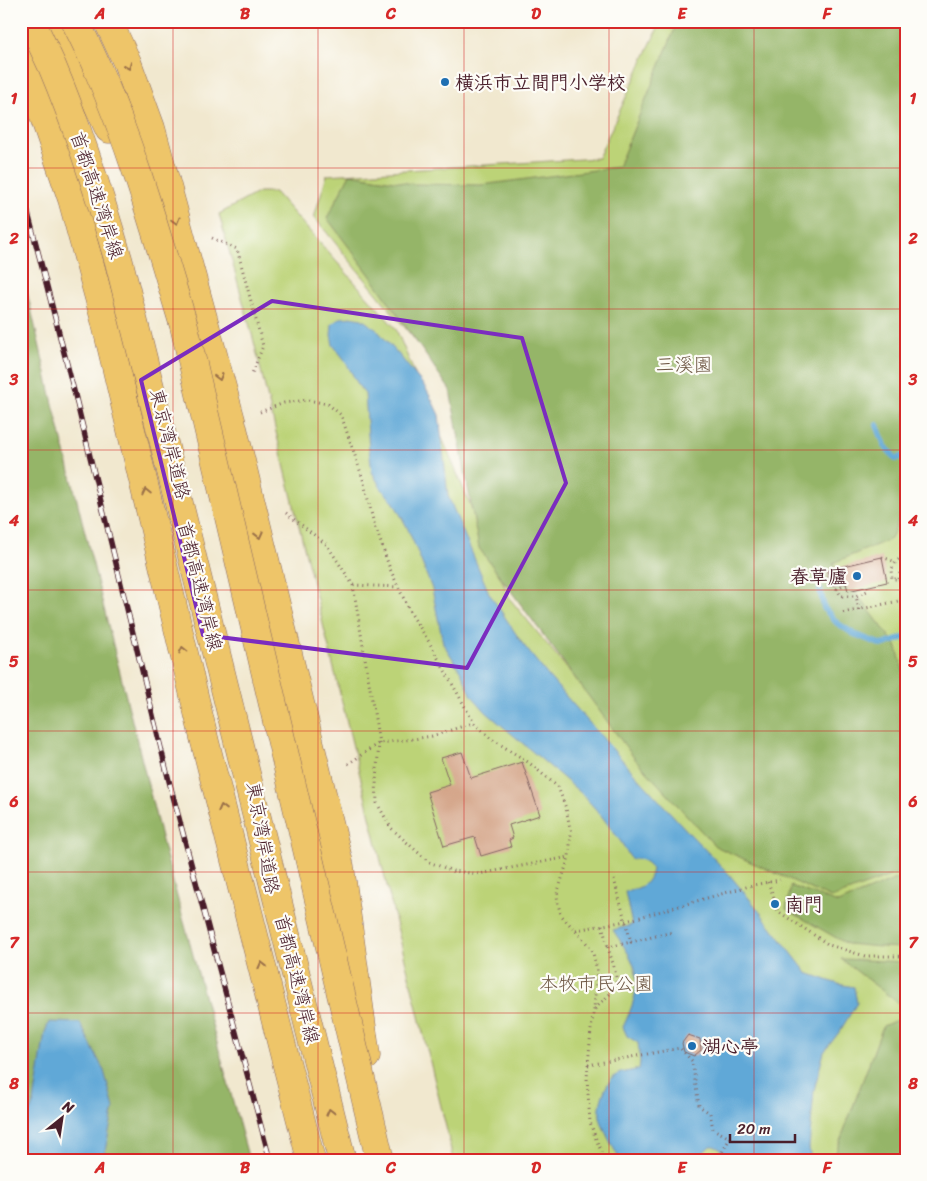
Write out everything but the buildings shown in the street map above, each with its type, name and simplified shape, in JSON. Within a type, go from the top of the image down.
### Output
[{"type":"highway","name":"首都高速湾岸線","points":[[31,21],[52,67],[77,131],[102,204],[119,262],[342,1160]]},
{"type":"highway","name":"東京湾岸道路","points":[[37,21],[55,58],[99,174],[123,255],[264,822],[300,1114]]},
{"type":"highway","name":"東京湾岸道路","points":[[60,21],[132,181],[177,329],[200,432],[389,1160]]},
{"type":"highway","name":"首都高速湾岸線","points":[[75,21],[98,70],[128,146],[184,326],[380,1160]]},
{"type":"highway","name":"東京湾岸道路","points":[[108,21],[127,62],[151,128],[236,439],[340,867],[372,1100]]},
{"type":"highway","name":"東京湾岸道路","points":[[21,60],[40,105],[72,199],[105,320],[205,742],[312,1160]]},
{"type":"path","points":[[212,238],[237,249],[263,346],[251,376]]},
{"type":"path","points":[[260,412],[284,403],[308,400],[328,404],[342,415],[390,570],[410,612],[474,723],[490,738],[528,762],[558,787],[566,808],[571,832],[569,857],[557,894],[558,904],[561,915],[592,950],[597,970],[587,1078],[590,1122],[605,1160]]},
{"type":"path","points":[[286,514],[328,545],[353,585],[379,743],[376,780],[377,803],[391,828],[430,862],[453,871],[479,874],[569,857]]},
{"type":"path","points":[[899,579],[892,579],[891,570],[896,562],[906,553]]},
{"type":"path","points":[[843,613],[904,600],[899,579],[900,572],[904,572],[903,565],[906,553]]},
{"type":"path","points":[[882,557],[896,562]]},
{"type":"path","points":[[846,583],[837,589],[841,596],[856,596],[867,591],[866,587]]},
{"type":"path","points":[[353,585],[398,587]]},
{"type":"path","points":[[856,596],[859,610]]},
{"type":"path","points":[[348,764],[379,743],[432,736],[474,723]]},
{"type":"path","points":[[614,879],[631,942]]},
{"type":"path","points":[[575,930],[626,921],[753,885],[780,880]]},
{"type":"path","points":[[768,882],[774,898]]},
{"type":"path","points":[[777,909],[829,945],[865,956],[904,956],[900,974],[904,974]]},
{"type":"path","points":[[594,1009],[616,984],[615,972],[602,925]]},
{"type":"path","points":[[608,947],[673,932]]},
{"type":"path","points":[[588,1064],[680,1048],[692,1061],[699,1106],[710,1113],[713,1129],[730,1138],[718,1160]]},
{"type":"highlighted area","points":[[272,301],[522,338],[566,483],[467,668],[203,635],[141,380]]},
{"type":"green space","name":"本牧市民公園","points":[[661,21],[906,21],[906,1160],[836,1160],[834,1154],[832,1160],[453,1160],[253,338],[219,214],[259,192],[275,192],[396,329],[510,599],[635,751],[461,396],[314,217],[327,175],[598,158]]},
{"type":"green space","name":"三溪園","points":[[678,21],[906,21],[906,500],[891,539],[833,563],[896,645],[906,680],[906,870],[831,898],[715,846],[635,759],[479,548],[450,390],[370,275],[327,218],[350,174],[413,184],[481,185],[618,167]]},
{"type":"green space","points":[[21,266],[54,408],[163,845],[249,1160],[21,1160]]},
{"type":"green space","points":[[906,875],[906,948],[847,944],[786,909],[791,886],[838,903]]},
{"type":"green space","points":[[841,959],[906,962],[906,1009]]},
{"type":"green space","points":[[906,1016],[906,1160],[833,1160],[883,1026]]},
{"type":"water","points":[[340,318],[362,319],[377,330],[425,387],[432,400],[439,415],[448,496],[489,593],[522,643],[549,677],[632,771],[728,873],[807,973],[838,984],[854,987],[857,1003],[840,1031],[824,1052],[814,1090],[809,1148],[811,1160],[727,1160],[720,1149],[710,1146],[695,1160],[620,1160],[601,1122],[601,1100],[612,1078],[618,1074],[639,1069],[640,1062],[638,1043],[627,1036],[623,1027],[635,996],[636,971],[629,954],[613,930],[632,925],[625,892],[646,883],[652,869],[643,861],[631,859],[600,814],[582,794],[486,712],[472,696],[461,672],[443,643],[432,589],[418,553],[394,503],[381,488],[372,472],[365,394],[344,359],[333,345],[331,335],[332,324]]},
{"type":"water","points":[[49,1022],[80,1023],[104,1071],[114,1108],[103,1160],[21,1160],[21,1133],[34,1102],[45,1032]]},
{"type":"waterway","points":[[877,425],[885,446],[896,459],[906,455]]},
{"type":"waterway","points":[[820,589],[824,608],[837,623],[854,634],[882,645],[906,637]]},
{"type":"railway","points":[[21,186],[75,395],[168,777],[270,1160]]},
{"type":"place","name":"横浜市立間門小学校","points":[[445,82]]},
{"type":"place","name":"春草廬","points":[[857,576]]},
{"type":"place","name":"南門","points":[[775,904]]},
{"type":"place","name":"湖心亭","points":[[692,1046]]}]
